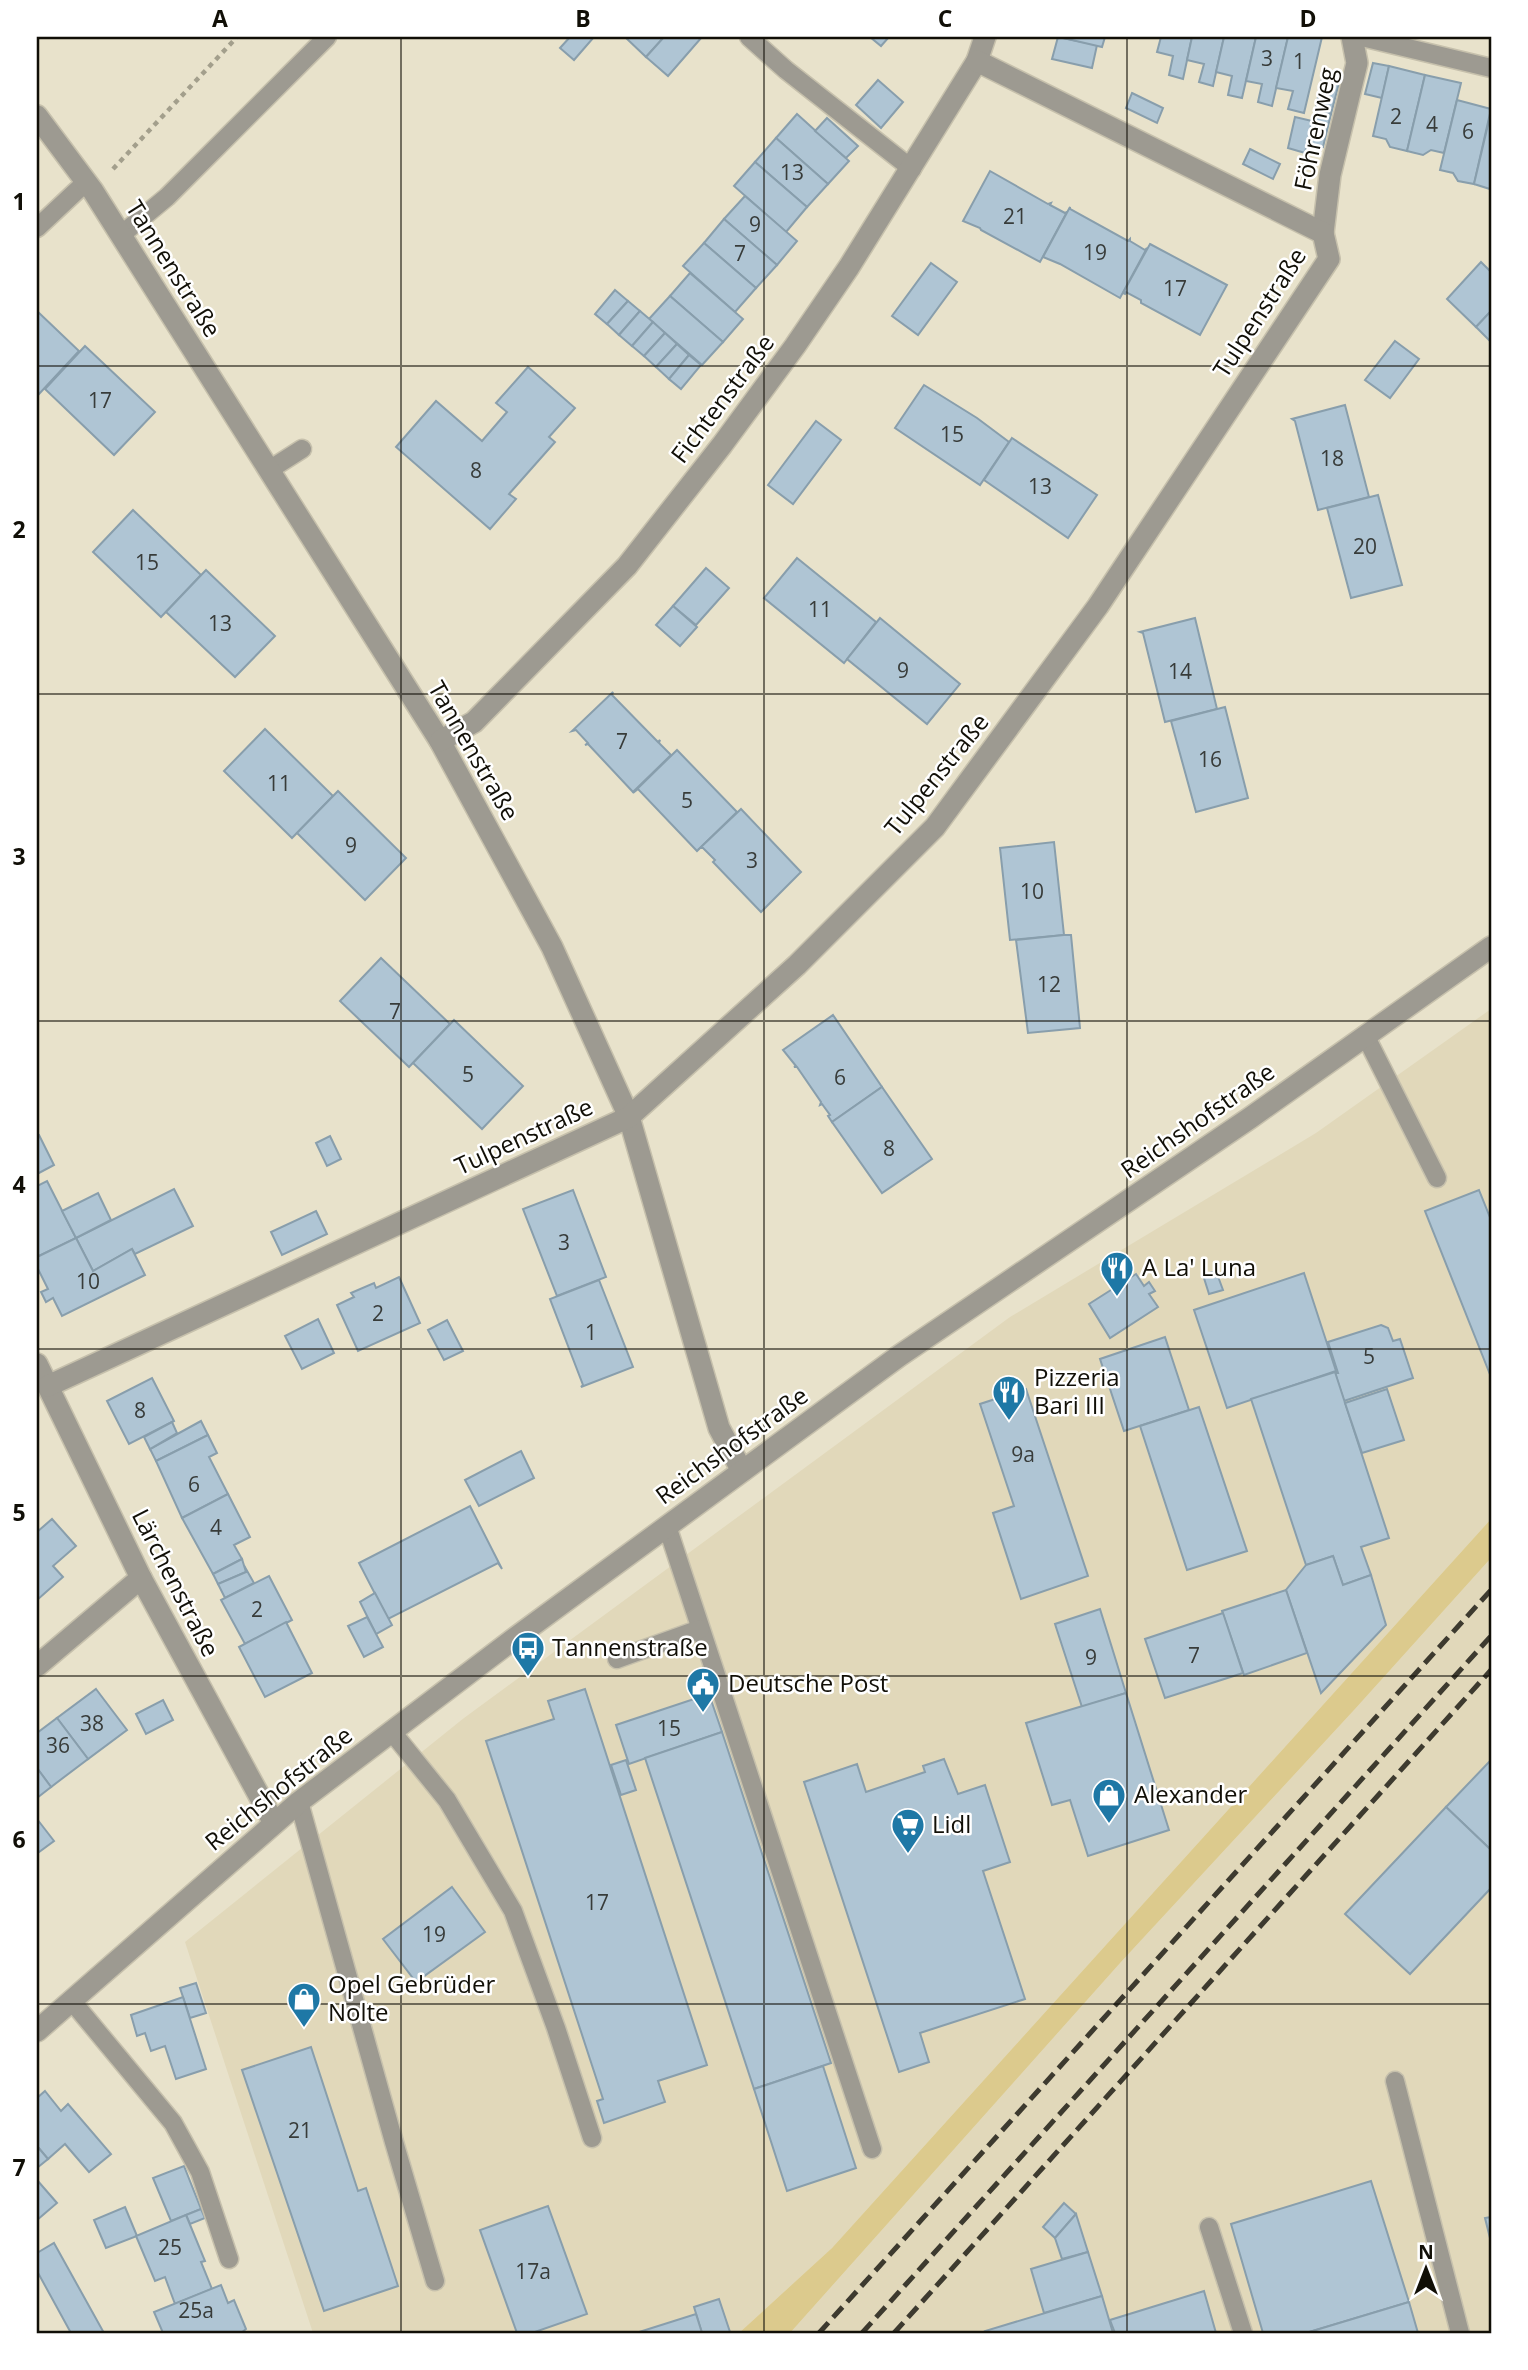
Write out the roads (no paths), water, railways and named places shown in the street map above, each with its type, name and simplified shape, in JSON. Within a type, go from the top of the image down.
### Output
[{"type":"street","name":"Fichtenstraße","points":[[440,741],[474,722],[626,566],[722,445],[796,346],[912,169],[977,61],[985,37]]},
{"type":"street","name":"Föhrenweg","points":[[1323,233],[1330,175],[1357,63],[1352,37]]},
{"type":"street","name":"Tulpenstraße","points":[[48,1386],[629,1117],[797,965],[935,827],[1098,606],[1329,258],[1323,233],[977,61]]},
{"type":"street","name":"Tannenstraße","points":[[37,116],[90,187],[121,235],[440,741],[552,947],[629,1117],[719,1428],[742,1471]]},
{"type":"street","name":"Reichshofstraße","points":[[37,2031],[299,1802],[667,1526],[923,1339],[1250,1118],[1491,947]]},
{"type":"street","name":"Lärchenstraße","points":[[37,1364],[141,1578],[274,1823]]},
{"type":"street","points":[[37,1666],[141,1578]]},
{"type":"lane","points":[[121,235],[167,197],[327,37]]},
{"type":"lane","points":[[749,37],[786,70],[912,169]]},
{"type":"lane","points":[[1362,37],[1491,68]]},
{"type":"lane","points":[[37,228],[90,187]]},
{"type":"lane","points":[[269,470],[302,449]]},
{"type":"lane","points":[[1366,1035],[1437,1178]]},
{"type":"lane","points":[[667,1526],[872,2149]]},
{"type":"lane","points":[[617,1659],[700,1629]]},
{"type":"lane","points":[[392,1732],[447,1800],[513,1911],[556,2028],[592,2138]]},
{"type":"lane","points":[[299,1802],[435,2281]]},
{"type":"lane","points":[[71,2000],[173,2123],[200,2172],[229,2259]]},
{"type":"lane","points":[[1395,2081],[1460,2333]]},
{"type":"lane","points":[[1209,2227],[1243,2333]]},
{"type":"railway","points":[[819,2333],[1491,1590]]},
{"type":"railway","points":[[862,2333],[1491,1636]]},
{"type":"railway","points":[[894,2333],[1491,1670]]},
{"type":"place","name":"A La' Luna","points":[[1117,1298]]},
{"type":"place","name":"Pizzeria Bari III","points":[[1009,1422]]},
{"type":"place","name":"Tannenstraße","points":[[528,1678]]},
{"type":"place","name":"Deutsche Post","points":[[703,1714]]},
{"type":"place","name":"Alexander","points":[[1109,1825]]},
{"type":"place","name":"Lidl","points":[[908,1855]]},
{"type":"place","name":"Opel Gebrüder Nolte","points":[[304,2029]]}]
